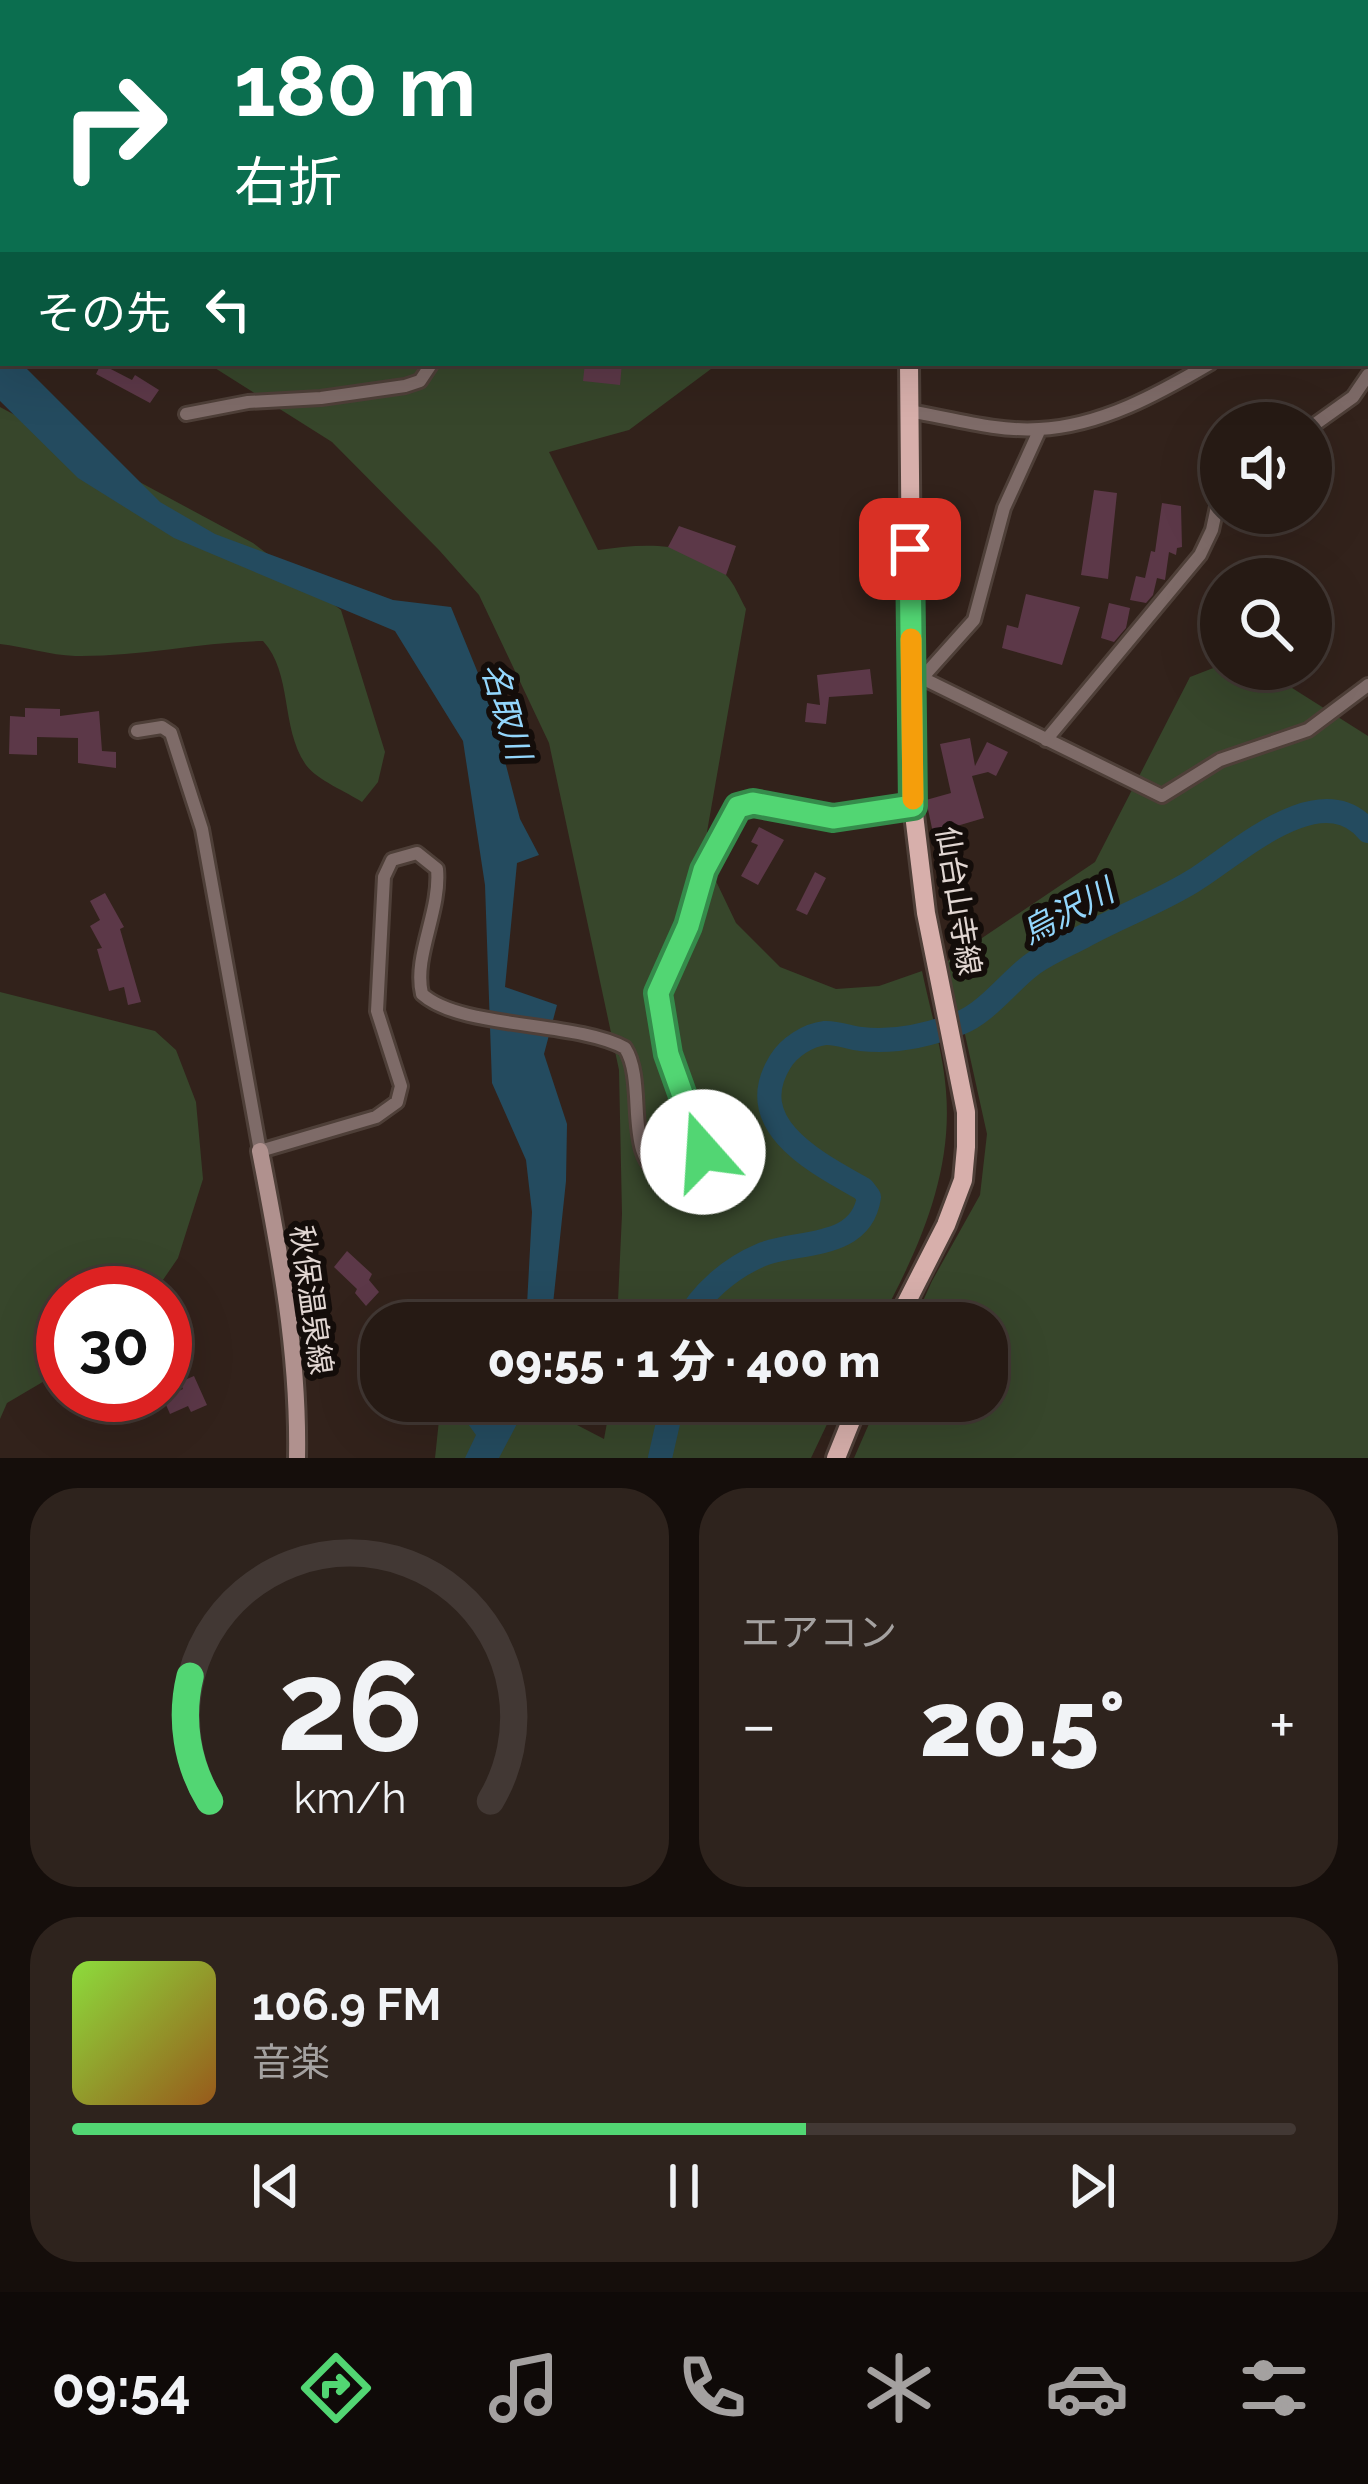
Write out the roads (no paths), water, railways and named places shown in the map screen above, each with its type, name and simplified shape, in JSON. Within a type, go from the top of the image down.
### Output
[{"type":"main road","name":"仙台山寺線","points":[[907,1302],[963,1180],[966,1112],[926,913],[913,806],[916,679],[909,366]]},
{"type":"main road","name":"秋保温泉線","points":[[260,1151],[290,1306],[297,1458]]},
{"type":"main road","points":[[836,1458],[851,1422]]},
{"type":"street","points":[[186,414],[248,401],[321,398],[405,386],[419,382],[430,366]]},
{"type":"street","points":[[909,411],[1040,429],[1088,423],[1171,387],[1206,366]]},
{"type":"street","points":[[1332,412],[1353,397],[1368,375]]},
{"type":"street","points":[[1040,429],[1004,508],[974,620],[916,679],[1162,796],[1220,760],[1308,730],[1368,685]]},
{"type":"street","points":[[1046,740],[1200,554],[1210,534]]},
{"type":"street","points":[[137,731],[162,727],[171,733],[202,830],[260,1151],[376,1117],[397,1102],[401,1086],[383,1036],[376,986],[384,877],[392,860],[417,853],[437,869],[439,887],[422,963],[422,994],[431,1003],[462,1012],[616,1044],[630,1055],[641,1151],[648,1165],[668,1177],[695,1168],[703,1152],[668,1054],[658,993],[725,825],[738,807],[753,803],[833,818],[913,806]]},
{"type":"water","points":[[0,366],[24,366],[160,502],[215,534],[393,600],[451,607],[489,700],[520,819],[539,855],[517,863],[505,987],[557,1005],[544,1054],[567,1124],[553,1302],[527,1302],[532,1212],[526,1160],[492,1083],[485,885],[463,741],[395,631],[174,538],[78,478],[0,401]]},
{"type":"water","points":[[467,1422],[518,1422],[499,1458],[465,1458],[476,1435]]},
{"type":"waterway","name":"烏沢川","points":[[700,1302],[738,1267],[775,1250],[841,1235],[863,1214],[869,1197],[863,1189],[790,1140],[770,1105],[780,1062],[794,1047],[825,1033],[886,1040],[960,1023],[1043,957],[1180,889],[1255,839],[1303,815],[1326,811],[1348,816],[1368,831]]},
{"type":"waterway","name":"烏沢川","points":[[660,1458],[668,1422]]},
{"type":"water label","name":"名取川","points":[[507,711]]}]
